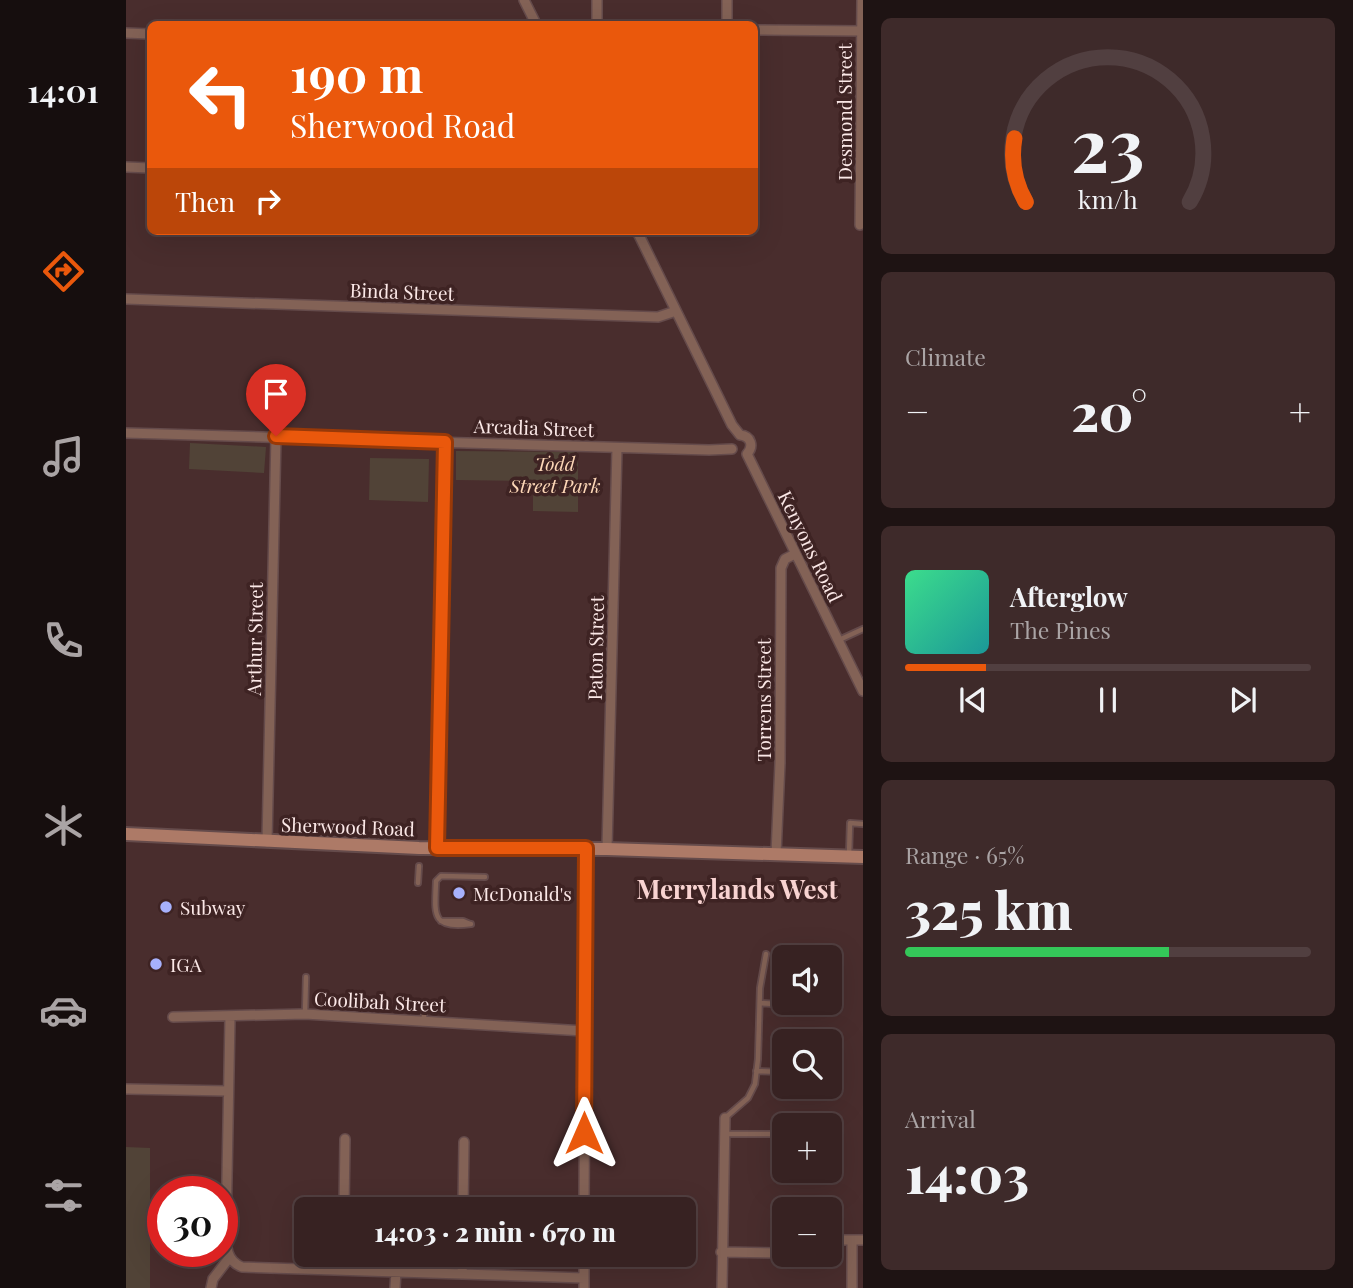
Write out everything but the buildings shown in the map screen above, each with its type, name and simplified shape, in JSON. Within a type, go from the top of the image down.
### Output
[{"type":"main road","name":"Sherwood Road","points":[[126,834],[437,848],[586,848],[856,857]]},
{"type":"street","points":[[524,0],[534,21]]},
{"type":"street","points":[[597,0],[597,21]]},
{"type":"street","points":[[727,0],[727,21]]},
{"type":"street","name":"Desmond Street","points":[[860,225],[862,0]]},
{"type":"street","points":[[758,30],[862,31]]},
{"type":"street","points":[[126,33],[147,34]]},
{"type":"street","points":[[126,167],[147,168]]},
{"type":"street","points":[[639,235],[732,425],[750,442],[751,448],[747,454],[738,455],[732,449],[732,440],[740,435]]},
{"type":"street","name":"Binda Street","points":[[126,299],[658,317],[676,311]]},
{"type":"street","name":"Arcadia Street","points":[[126,433],[732,449]]},
{"type":"street","name":"Arthur Street","points":[[267,842],[276,436]]},
{"type":"street","points":[[437,848],[445,442]]},
{"type":"street","name":"Paton Street","points":[[607,849],[617,448]]},
{"type":"street","name":"Kenyons Road","points":[[747,454],[863,691]]},
{"type":"street","name":"Torrens Street","points":[[776,854],[780,763],[781,568],[785,559],[795,554]]},
{"type":"street","points":[[584,1197],[586,848]]},
{"type":"street","name":"Coolibah Street","points":[[173,1017],[305,1014],[584,1031]]},
{"type":"street","points":[[227,1176],[230,1017]]},
{"type":"street","points":[[127,1088],[228,1091]]},
{"type":"street","points":[[722,1288],[726,1118]]},
{"type":"street","points":[[344,1197],[345,1139]]},
{"type":"street","points":[[463,1197],[464,1142]]},
{"type":"street","points":[[842,1240],[863,1240]]},
{"type":"street","points":[[852,1240],[852,1288]]},
{"type":"street","points":[[721,1252],[772,1253]]},
{"type":"street","points":[[238,1266],[462,1274],[584,1283]]},
{"type":"street","points":[[211,1288],[213,1279],[222,1267]]},
{"type":"street","points":[[462,1267],[462,1274]]},
{"type":"street","points":[[395,1288],[396,1271]]},
{"type":"lane","points":[[838,640],[863,629]]},
{"type":"lane","points":[[856,857],[850,823],[863,824]]},
{"type":"lane","points":[[418,883],[419,866]]},
{"type":"lane","points":[[471,924],[445,925],[439,921],[435,914],[436,881],[441,876],[485,877]]},
{"type":"lane","points":[[726,1118],[748,1098],[755,1084],[766,954]]},
{"type":"lane","points":[[305,1014],[306,976]]},
{"type":"lane","points":[[424,1002],[424,1020]]},
{"type":"lane","points":[[760,1003],[772,1004]]},
{"type":"lane","points":[[756,1070],[772,1071]]},
{"type":"lane","points":[[726,1134],[772,1134]]},
{"type":"green space","points":[[190,443],[266,447],[264,473],[189,469]]},
{"type":"green space","name":"Todd Street Park","points":[[456,451],[578,452],[578,512],[533,511],[533,481],[456,480]]},
{"type":"green space","points":[[370,458],[429,459],[428,502],[369,500]]},
{"type":"green space","points":[[126,1147],[150,1148],[150,1176],[147,1176],[147,1267],[150,1267],[150,1288],[126,1288]]},
{"type":"place","name":"McDonald's","points":[[459,893]]},
{"type":"place","name":"Subway","points":[[166,907]]},
{"type":"place","name":"IGA","points":[[156,964]]},
{"type":"district","name":"Merrylands West","points":[[737,888]]},
{"type":"route","points":[[276,436],[445,442],[437,848],[586,848],[584,1133]]}]
